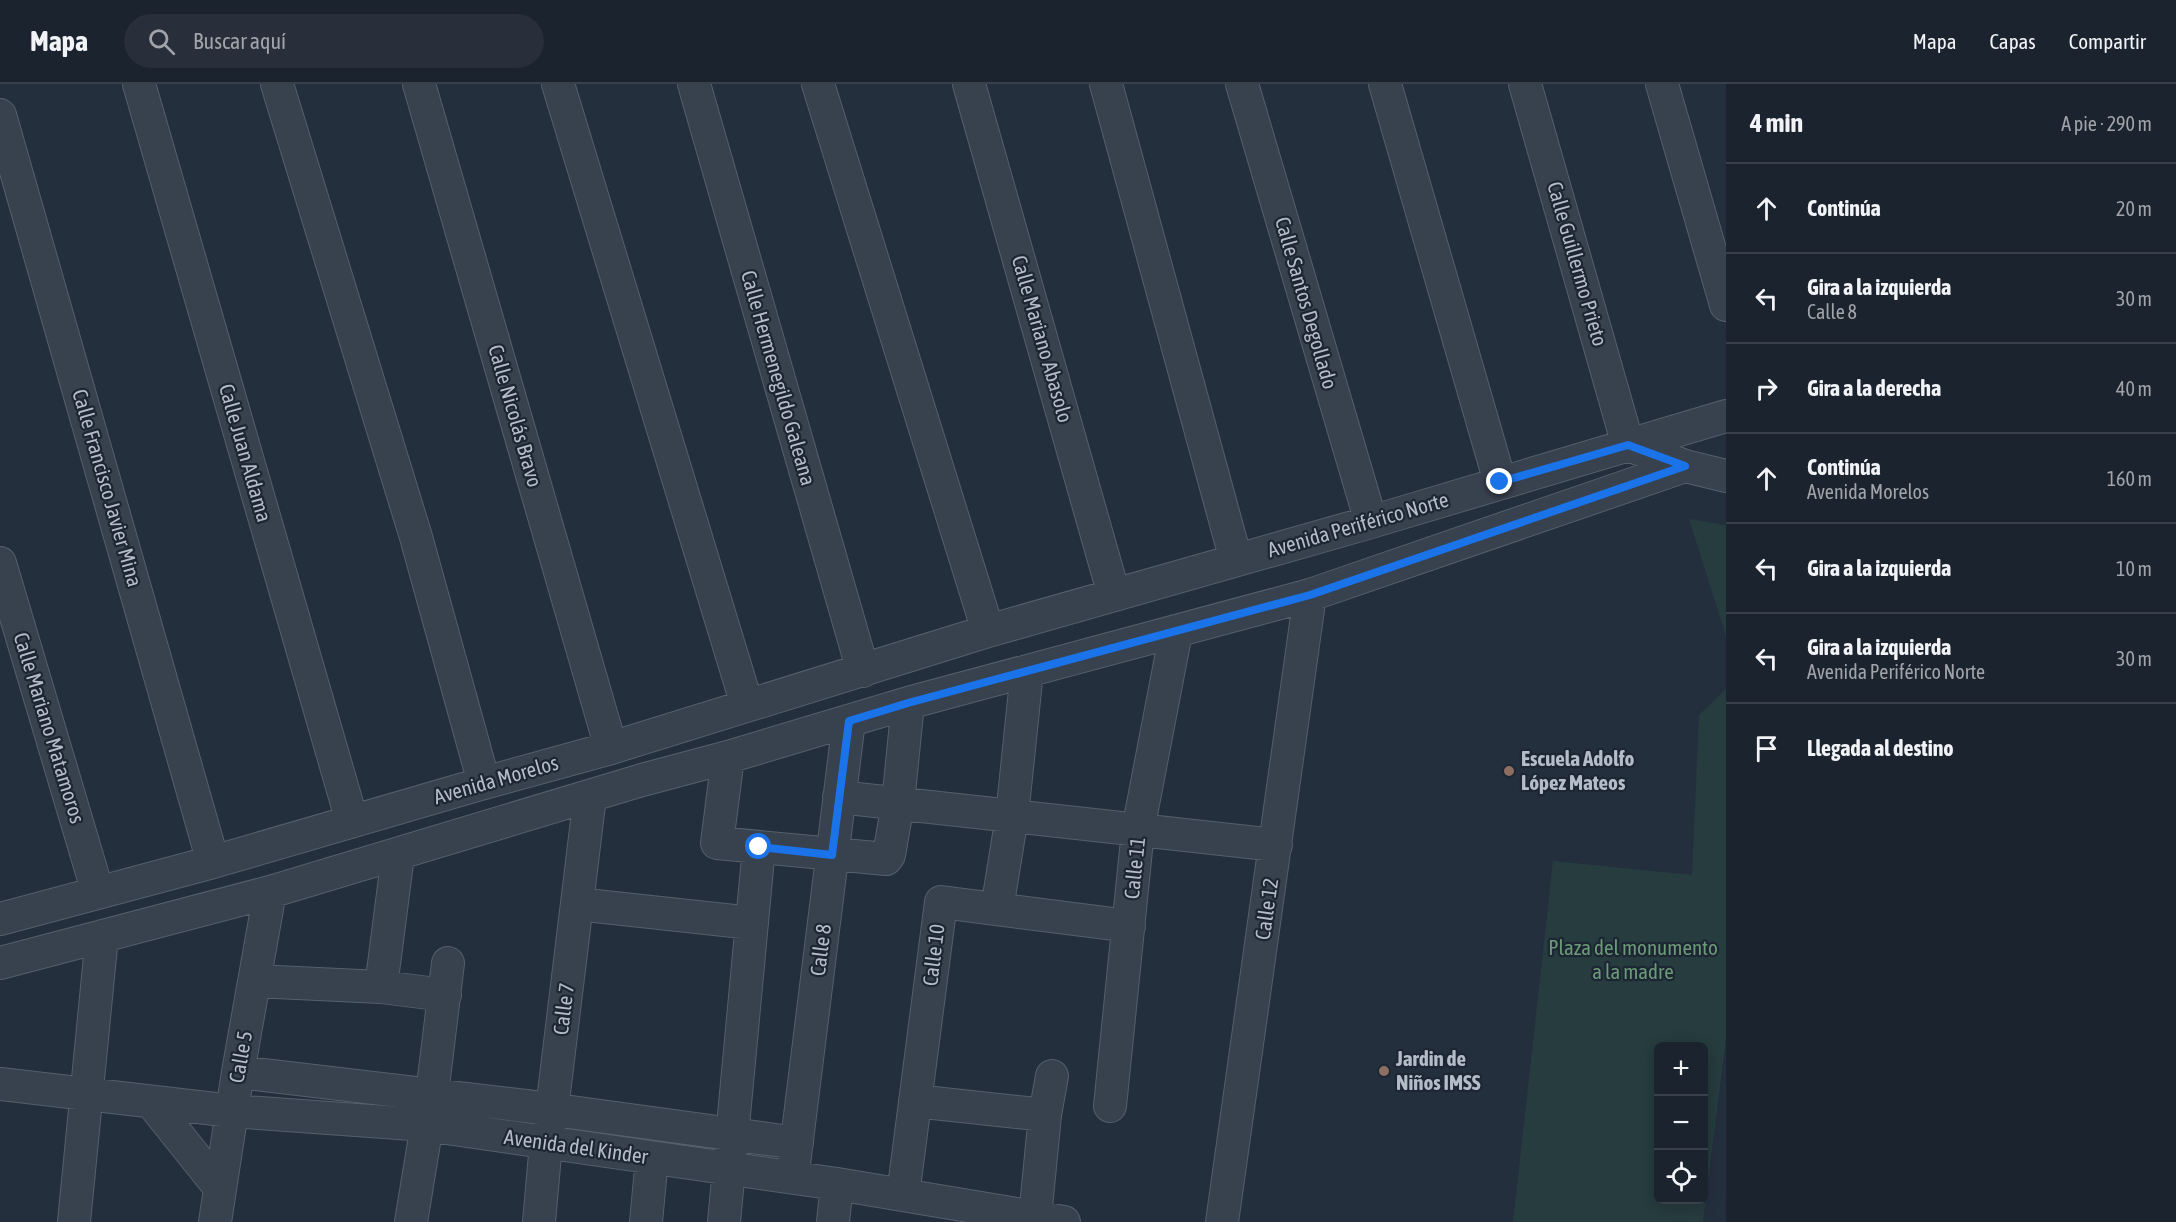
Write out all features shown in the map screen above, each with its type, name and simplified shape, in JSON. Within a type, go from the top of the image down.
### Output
[{"type":"street","name":"Calle Juan Aldama","points":[[139,84],[352,821]]},
{"type":"street","points":[[277,84],[416,537],[484,783]]},
{"type":"street","name":"Calle Nicolás Bravo","points":[[419,84],[611,748]]},
{"type":"street","points":[[558,84],[747,705]]},
{"type":"street","name":"Calle Hermenegildo Galeana","points":[[694,84],[863,671]]},
{"type":"street","points":[[818,84],[988,631]]},
{"type":"street","name":"Calle Mariano Abasolo","points":[[969,84],[1114,595]]},
{"type":"street","points":[[1106,84],[1236,560]]},
{"type":"street","name":"Calle Santos Degollado","points":[[1242,84],[1371,522]]},
{"type":"street","points":[[1385,84],[1500,482]]},
{"type":"street","name":"Calle Guillermo Prieto","points":[[1525,84],[1628,445]]},
{"type":"street","points":[[1662,84],[1726,305]]},
{"type":"street","name":"Calle Francisco Javier Mina","points":[[0,115],[213,862]]},
{"type":"street","name":"Avenida Periférico Norte","points":[[988,631],[1371,522],[1726,416]]},
{"type":"street","points":[[1628,445],[1685,466],[1726,476]]},
{"type":"street","points":[[1129,926],[997,909],[1012,816],[1027,671],[1310,595],[1685,466]]},
{"type":"street","name":"Calle Mariano Matamoros","points":[[0,563],[98,893]]},
{"type":"street","name":"Calle 12","points":[[1222,1222],[1310,595]]},
{"type":"street","name":"Avenida Morelos","points":[[0,920],[213,862],[611,748],[988,631]]},
{"type":"street","name":"Calle 11","points":[[1110,1106],[1138,830],[1176,632]]},
{"type":"street","name":"Avenida Morelos","points":[[0,963],[270,892],[642,780],[1027,671]]},
{"type":"street","points":[[728,757],[717,843],[886,860],[889,855],[898,803],[908,703]]},
{"type":"street","name":"Calle 8","points":[[792,1178],[849,721]]},
{"type":"street","name":"Calle 7","points":[[539,1222],[546,1143],[590,796]]},
{"type":"street","points":[[839,797],[1276,845]]},
{"type":"street","points":[[724,1222],[759,847]]},
{"type":"street","points":[[381,987],[398,855]]},
{"type":"street","name":"Calle 5","points":[[215,1222],[238,1072],[270,892]]},
{"type":"street","name":"Calle 10","points":[[903,1195],[941,902],[997,909]]},
{"type":"street","points":[[578,904],[752,923]]},
{"type":"street","points":[[74,1222],[102,936]]},
{"type":"street","points":[[411,1222],[432,1094],[448,963]]},
{"type":"street","points":[[255,981],[381,987],[445,995]]},
{"type":"street","points":[[238,1072],[552,1109],[797,1143]]},
{"type":"street","points":[[1050,1220],[1045,1115],[1052,1076]]},
{"type":"street","name":"Avenida del Kinder","points":[[0,1084],[232,1112],[426,1125],[837,1184],[903,1195],[971,1215],[1050,1220]]},
{"type":"street","points":[[915,1101],[1045,1115]]},
{"type":"street","points":[[152,1103],[220,1188]]},
{"type":"street","points":[[646,1222],[652,1158]]},
{"type":"street","points":[[833,1222],[837,1184]]},
{"type":"green space","points":[[1689,519],[1726,525],[1726,636]]},
{"type":"green space","name":"Plaza del monumento a la madre","points":[[1726,689],[1726,1039],[1708,1182],[1708,1042],[1654,1042],[1654,1204],[1705,1204],[1703,1222],[1513,1222],[1553,861],[1692,875],[1699,715]]},
{"type":"place","name":"Escuela Adolfo López Mateos","points":[[1509,771]]},
{"type":"place","name":"Jardin de Niños IMSS","points":[[1384,1071]]},
{"type":"route","points":[[759,847],[832,855],[849,721],[908,703],[1310,595],[1685,466],[1628,445],[1500,482]]}]
